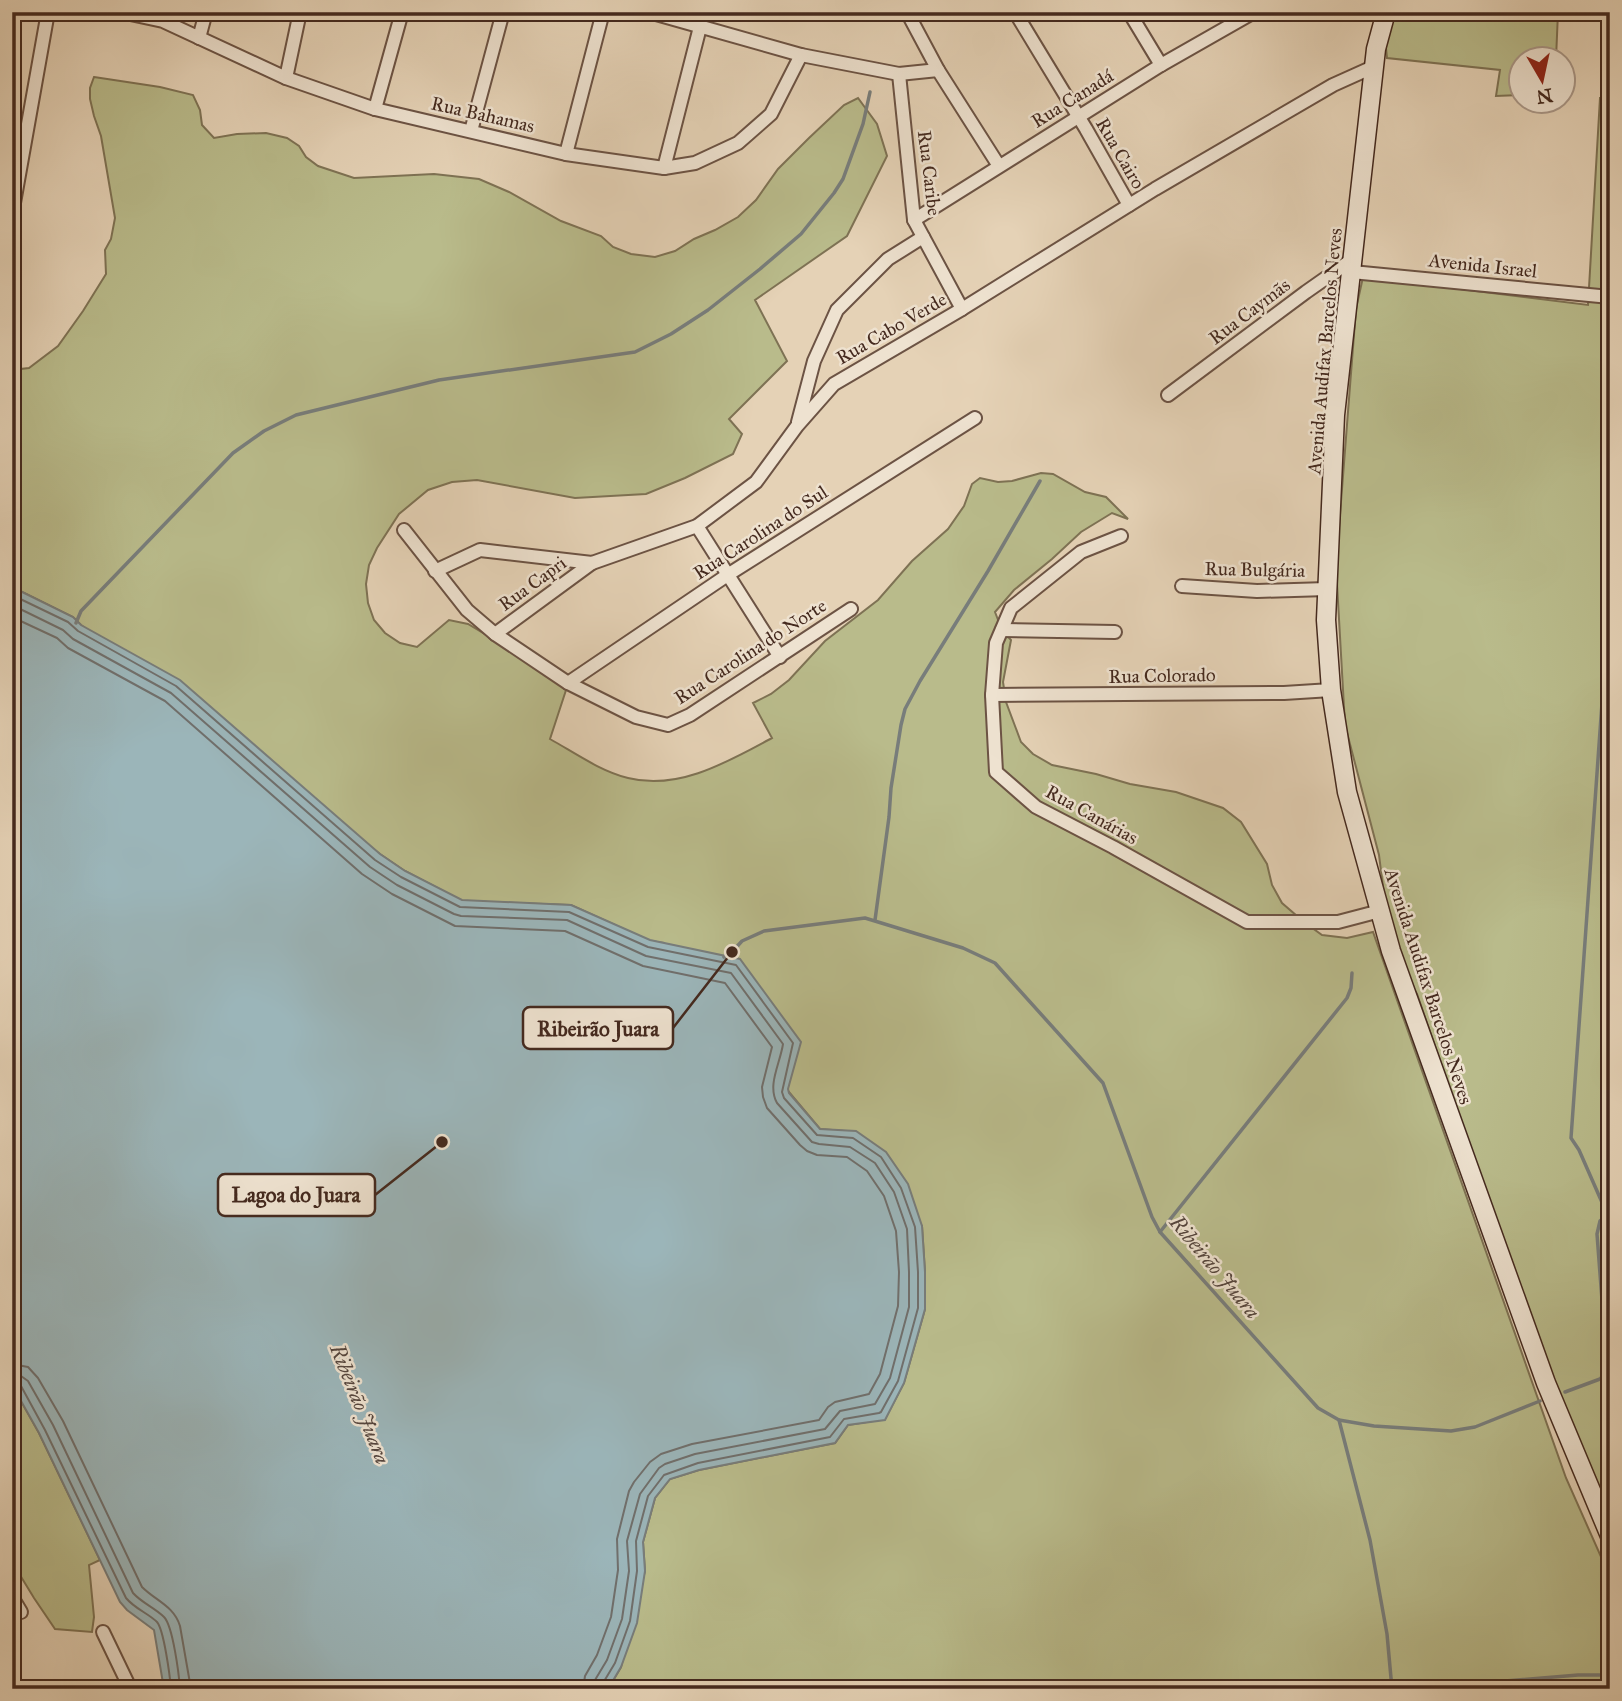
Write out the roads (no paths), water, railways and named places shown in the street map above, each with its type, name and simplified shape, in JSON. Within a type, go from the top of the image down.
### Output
[{"type":"main road","name":"Avenida Audifax Barcelos Neves","points":[[1372,12],[1375,58]]},
{"type":"main road","name":"Avenida Audifax Barcelos Neves","points":[[1386,12],[1375,58],[1335,415],[1326,620],[1331,690],[1348,792],[1391,951],[1536,1357],[1610,1536]]},
{"type":"street","points":[[12,214],[48,12]]},
{"type":"street","name":"Rua Bahamas","points":[[121,12],[163,22],[286,78],[375,109],[566,154],[664,167],[695,163],[738,143],[771,114],[801,55]]},
{"type":"street","points":[[199,38],[206,12]]},
{"type":"street","points":[[286,78],[300,12]]},
{"type":"street","points":[[375,109],[402,12]]},
{"type":"street","points":[[471,131],[503,12]]},
{"type":"street","points":[[566,154],[603,12]]},
{"type":"street","points":[[649,12],[801,55],[899,74],[938,70]]},
{"type":"street","points":[[906,12],[938,70],[999,166]]},
{"type":"street","name":"Rua Cairo","points":[[1015,12],[1129,205]]},
{"type":"street","points":[[1129,12],[1161,65]]},
{"type":"street","name":"Rua Canadá","points":[[914,220],[1234,17],[1254,12]]},
{"type":"street","points":[[664,167],[700,27]]},
{"type":"street","name":"Rua Cabo Verde","points":[[435,570],[480,550],[592,563],[697,526],[756,482],[797,426],[834,384],[1375,58]]},
{"type":"street","name":"Rua Caribe","points":[[899,74],[914,220],[962,309]]},
{"type":"street","points":[[797,426],[814,362],[837,310],[888,259],[923,237]]},
{"type":"street","name":"Avenida Israel","points":[[1353,265],[1610,297]]},
{"type":"street","name":"Rua Caymãs","points":[[1168,395],[1306,292],[1353,265]]},
{"type":"street","name":"Rua Carolina do Sul","points":[[568,683],[729,574],[975,418]]},
{"type":"street","points":[[697,526],[780,657]]},
{"type":"street","name":"Rua Carolina do Norte","points":[[404,530],[467,610],[495,634],[568,683],[636,717],[668,724],[690,715],[851,609]]},
{"type":"street","name":"Rua Canárias","points":[[1121,536],[1081,552],[1011,608],[996,643],[992,695],[996,772],[1037,807],[1247,922],[1338,922],[1380,911]]},
{"type":"street","name":"Rua Capri","points":[[495,634],[592,563]]},
{"type":"street","name":"Rua Bulgária","points":[[1182,586],[1257,590],[1327,589]]},
{"type":"street","points":[[1002,630],[1115,632]]},
{"type":"street","name":"Rua Colorado","points":[[992,695],[1284,693],[1331,690]]},
{"type":"street","points":[[12,1597],[21,1612]]},
{"type":"street","points":[[103,1632],[129,1689]]},
{"type":"water","points":[[12,587],[73,617],[81,625],[180,680],[380,854],[405,871],[462,900],[571,905],[650,940],[740,959],[801,1042],[789,1093],[820,1129],[856,1131],[886,1152],[908,1184],[922,1226],[925,1309],[904,1383],[885,1420],[848,1425],[835,1443],[699,1470],[670,1479],[655,1498],[643,1542],[645,1571],[637,1623],[621,1667],[608,1689],[164,1689],[154,1630],[120,1602],[39,1433],[12,1385]]},
{"type":"waterway","points":[[76,623],[81,611],[233,453],[264,431],[296,415],[439,380],[635,352],[671,334],[708,310],[801,234],[834,193],[843,179],[863,124],[870,92]]},
{"type":"waterway","points":[[875,920],[891,788],[905,709],[1040,481]]},
{"type":"waterway","points":[[1608,1216],[1571,1138],[1610,576]]},
{"type":"waterway","name":"Ribeirão Juara","points":[[724,957],[742,941],[764,931],[865,918],[963,948],[995,963],[1103,1083],[1152,1217],[1160,1232],[1318,1408],[1339,1420],[1374,1426],[1451,1431],[1475,1427],[1540,1401]]},
{"type":"waterway","points":[[1160,1232],[1347,998],[1352,973]]},
{"type":"waterway","name":"Ribeirão Juara","points":[[1565,1392],[1600,1379],[1607,1366],[1597,1234],[1600,1221],[1608,1215]]},
{"type":"waterway","points":[[1339,1420],[1370,1540],[1387,1634],[1392,1689]]},
{"type":"waterway","points":[[1409,1689],[1578,1675],[1610,1675]]},
{"type":"place","name":"Ribeirão Juara","points":[[732,952]]},
{"type":"place","name":"Lagoa do Juara","points":[[442,1142]]}]
